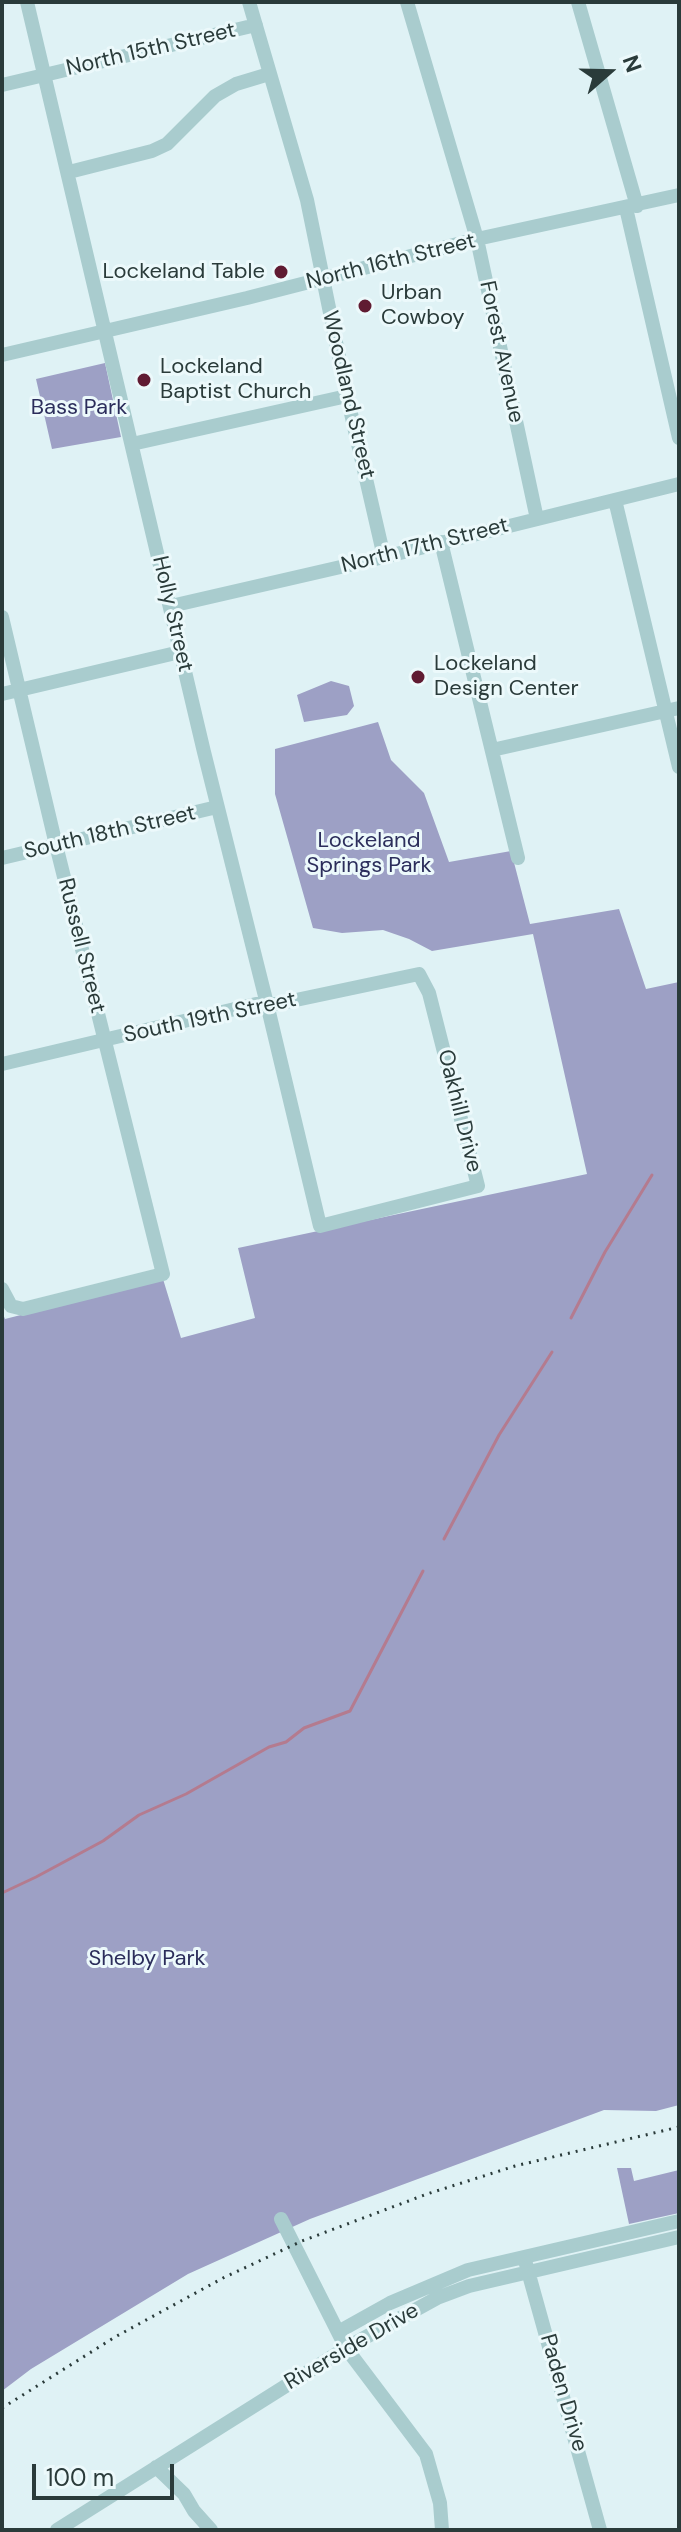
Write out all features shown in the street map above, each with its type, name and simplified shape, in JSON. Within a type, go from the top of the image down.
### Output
[{"type":"street","name":"Holly Street","points":[[27,2],[217,807],[320,1226]]},
{"type":"street","name":"Woodland Street","points":[[249,2],[307,200],[384,557]]},
{"type":"street","name":"Forest Avenue","points":[[407,2],[477,239],[537,519]]},
{"type":"street","points":[[578,2],[632,207],[679,438]]},
{"type":"street","name":"North 15th Street","points":[[2,85],[256,25]]},
{"type":"street","points":[[69,172],[152,151],[167,144],[180,135],[215,96],[236,84],[269,74]]},
{"type":"street","name":"North 16th Street","points":[[2,355],[477,239],[679,195]]},
{"type":"street","points":[[132,444],[347,396]]},
{"type":"street","name":"North 17th Street","points":[[171,606],[679,484]]},
{"type":"street","points":[[615,500],[672,710],[679,767]]},
{"type":"street","points":[[441,542],[518,858]]},
{"type":"street","name":"Russell Street","points":[[2,617],[163,1274],[28,1308],[11,1306],[2,1289]]},
{"type":"street","points":[[2,694],[180,652]]},
{"type":"street","points":[[492,750],[672,710]]},
{"type":"street","name":"South 18th Street","points":[[2,858],[217,807]]},
{"type":"street","name":"South 19th Street","points":[[2,1064],[256,1004],[277,1004],[419,974]]},
{"type":"street","name":"Oakhill Drive","points":[[320,1226],[478,1186],[429,993],[419,974]]},
{"type":"street","points":[[281,2219],[346,2348],[426,2454],[440,2503],[442,2530]]},
{"type":"street","name":"Riverside Drive","points":[[338,2332],[390,2303],[468,2270],[679,2221]]},
{"type":"street","name":"Riverside Drive","points":[[57,2530],[346,2348],[437,2298],[469,2286],[679,2237]]},
{"type":"street","name":"Paden Drive","points":[[524,2256],[600,2530]]},
{"type":"street","points":[[156,2467],[184,2494],[211,2530]]},
{"type":"green space","name":"Bass Park","points":[[105,363],[121,437],[52,449],[36,379]]},
{"type":"green space","points":[[331,681],[349,686],[354,706],[347,715],[304,722],[297,695]]},
{"type":"green space","points":[[378,722],[391,760],[424,793],[449,862],[511,851],[530,924],[619,909],[646,989],[679,982],[679,2105],[656,2111],[604,2110],[310,2219],[188,2274],[31,2369],[2,2391],[2,1312],[5,1319],[163,1279],[181,1338],[255,1318],[238,1248],[587,1174],[533,934],[432,951],[383,930],[342,933],[313,928],[275,794],[275,749]]},
{"type":"green space","points":[[617,2168],[631,2168],[634,2181],[679,2170],[679,2213],[629,2224]]},
{"type":"waterway","points":[[571,1318],[605,1252],[652,1175]]},
{"type":"waterway","points":[[444,1539],[499,1435],[552,1352]]},
{"type":"waterway","points":[[2,1893],[103,1841],[139,1815],[186,1794],[269,1747],[286,1742],[304,1728],[350,1711],[423,1571]]},
{"type":"railway","points":[[2,2408],[115,2337],[223,2278],[302,2241],[427,2194],[515,2166],[679,2127]]},
{"type":"place","name":"Lockeland Table","points":[[281,272]]},
{"type":"place","name":"Urban Cowboy","points":[[365,306]]},
{"type":"place","name":"Lockeland Baptist Church","points":[[144,380]]},
{"type":"place","name":"Lockeland Design Center","points":[[418,677]]},
{"type":"park label","name":"Lockeland Springs Park","points":[[369,854]]},
{"type":"park label","name":"Shelby Park","points":[[147,1959]]}]
